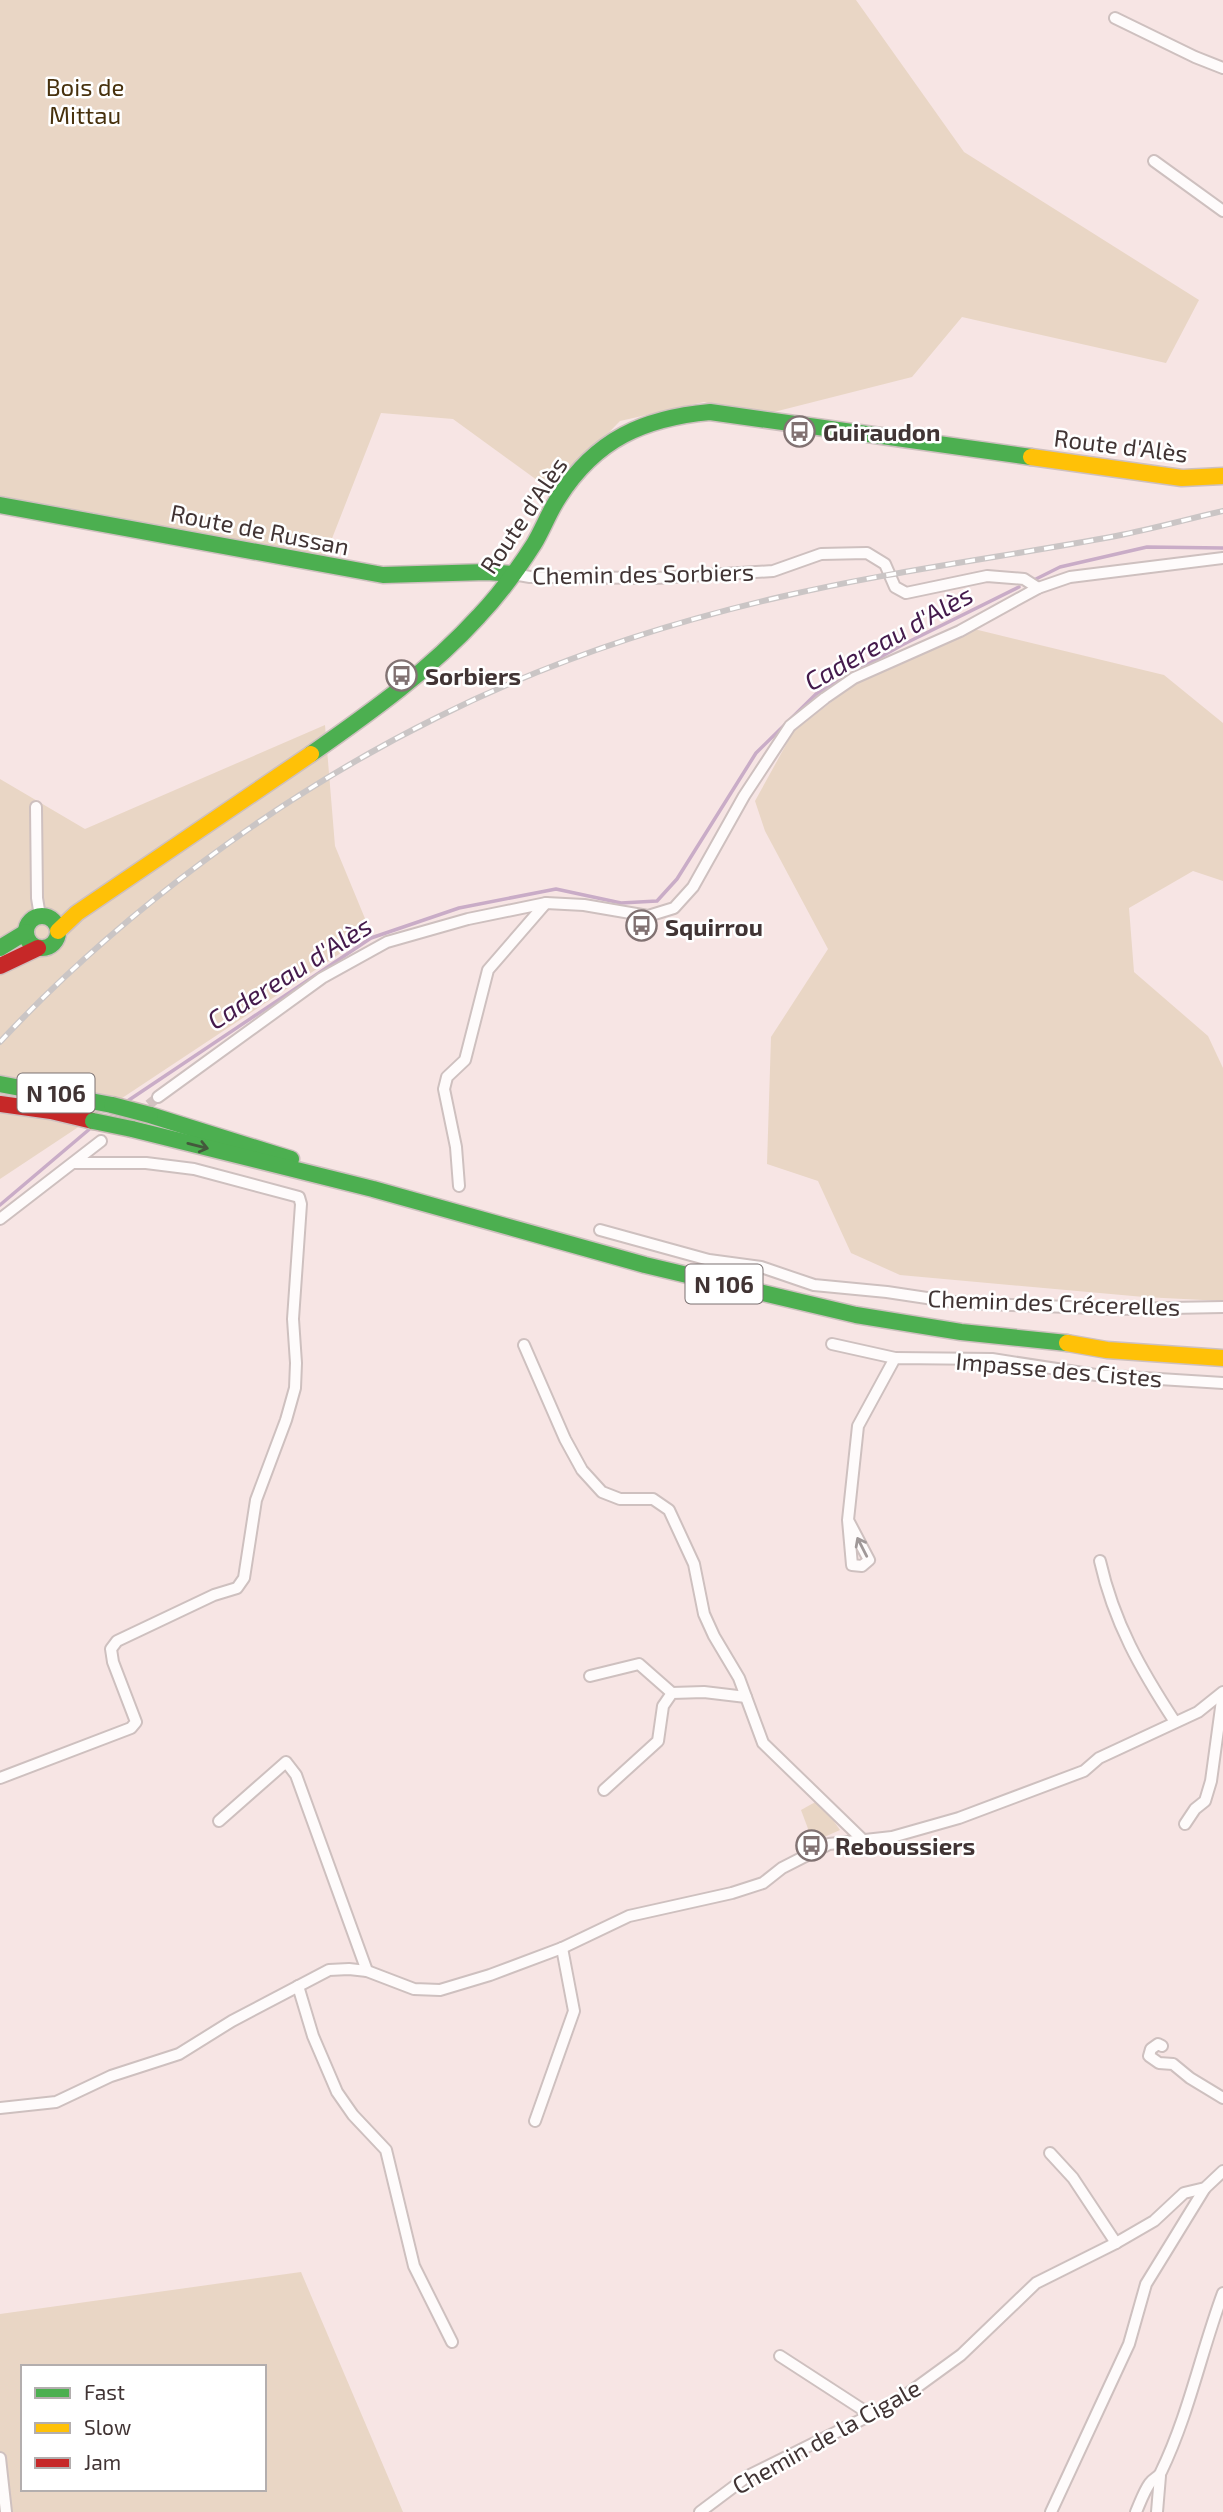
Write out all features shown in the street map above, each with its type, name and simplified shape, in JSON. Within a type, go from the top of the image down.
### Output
[{"type":"main road","name":"Route d'Alès","points":[[50,922],[77,912],[324,745],[416,677],[470,626],[513,574],[560,495],[583,466],[616,438],[639,425],[681,413],[710,412],[1182,478],[1223,476]]},
{"type":"main road","name":"Route de Russan","points":[[0,505],[383,575],[486,572],[513,574]]},
{"type":"main road","points":[[0,966],[38,948],[52,945],[50,922],[28,923],[26,932],[29,942],[38,948]]},
{"type":"main road","points":[[0,948],[26,932]]},
{"type":"main road","name":"N 106","points":[[0,1084],[52,1092],[150,1115],[304,1163],[373,1189]]},
{"type":"main road","name":"N 106","points":[[0,1104],[51,1111],[132,1129],[373,1189],[645,1265],[815,1306],[937,1329],[1107,1350],[1223,1358]]},
{"type":"main road","name":"N 106","points":[[1082,1345],[1119,1343],[1223,1347]]},
{"type":"street","points":[[1115,18],[1223,68]]},
{"type":"street","points":[[1154,161],[1223,211]]},
{"type":"street","name":"Chemin des Sorbiers","points":[[513,574],[530,577],[656,578],[773,571],[821,554],[867,553],[885,564],[895,587],[906,593],[987,576],[1024,579],[1038,588]]},
{"type":"street","points":[[158,1097],[322,978],[387,942],[468,919],[546,903],[584,905],[638,916],[657,915],[674,908],[693,887],[744,796],[790,726],[854,678],[960,631],[1038,588],[1070,577],[1223,558]]},
{"type":"street","points":[[36,807],[37,898],[50,922]]},
{"type":"street","points":[[459,1186],[456,1147],[444,1089],[447,1077],[465,1060],[488,970],[546,903]]},
{"type":"street","points":[[0,1219],[102,1141]]},
{"type":"street","points":[[0,1778],[131,1728],[136,1722],[113,1662],[111,1649],[117,1641],[214,1595],[237,1588],[244,1578],[256,1500],[295,1388],[293,1319],[301,1204],[297,1194],[194,1169],[146,1163],[74,1163]]},
{"type":"street","name":"Chemin des Crécerelles","points":[[600,1230],[709,1260],[761,1267],[814,1285],[960,1303],[1119,1309],[1223,1307]]},
{"type":"street","name":"Impasse des Cistes","points":[[832,1344],[895,1358],[992,1359],[1096,1375],[1223,1383]]},
{"type":"street","points":[[524,1345],[565,1439],[582,1470],[602,1492],[620,1499],[653,1499],[669,1510],[694,1564],[704,1614],[739,1678],[763,1743],[863,1840]]},
{"type":"street","points":[[848,1520],[858,1426],[895,1358]]},
{"type":"street","points":[[1100,1561],[1107,1592],[1128,1645],[1175,1722]]},
{"type":"street","points":[[590,1676],[639,1664],[672,1693],[704,1692],[746,1697]]},
{"type":"street","points":[[0,2108],[56,2102],[111,2076],[179,2054],[232,2021],[290,1993],[329,1970],[367,1971],[414,1989],[440,1990],[562,1948],[629,1916],[732,1893],[763,1883],[782,1868],[830,1844],[892,1837],[960,1818],[1084,1772],[1099,1758],[1198,1712],[1223,1692]]},
{"type":"street","points":[[1185,1824],[1195,1809],[1205,1801],[1211,1781],[1223,1692]]},
{"type":"street","points":[[604,1790],[659,1741],[663,1706],[672,1693]]},
{"type":"street","points":[[219,1821],[286,1762],[296,1775],[367,1971]]},
{"type":"street","points":[[535,2121],[574,2011],[562,1948]]},
{"type":"street","points":[[298,1986],[313,2036],[337,2092],[353,2115],[386,2150],[414,2266],[452,2342]]},
{"type":"street","points":[[1162,2046],[1158,2044],[1151,2049],[1149,2056],[1159,2063],[1173,2064],[1223,2098]]},
{"type":"street","points":[[1050,2153],[1073,2178],[1116,2243]]},
{"type":"street","name":"Chemin de la Cigale","points":[[700,2512],[748,2476],[895,2403],[961,2355],[1036,2283],[1154,2221],[1184,2193],[1205,2188],[1223,2171]]},
{"type":"street","points":[[1051,2512],[1129,2344],[1146,2284],[1205,2188]]},
{"type":"street","points":[[1157,2512],[1160,2476],[1192,2395],[1223,2293]]},
{"type":"street","points":[[780,2356],[871,2414]]},
{"type":"street","points":[[0,2458],[6,2512]]},
{"type":"street","points":[[1136,2512],[1152,2481],[1160,2476]]},
{"type":"green space","name":"Bois de Mittau","points":[[0,0],[856,0],[964,152],[1199,300],[1166,363],[962,317],[912,377],[754,417],[704,402],[620,421],[552,491],[453,419],[381,413],[324,559],[252,543],[0,499]]},
{"type":"green space","points":[[974,629],[1164,675],[1223,723],[1223,881],[1193,871],[1129,908],[1134,972],[1208,1036],[1223,1068],[1223,1301],[1144,1297],[900,1275],[851,1253],[818,1181],[767,1164],[771,1037],[828,949],[765,831],[755,801],[793,732],[858,681]]},
{"type":"green space","points":[[325,725],[335,846],[371,933],[0,1179],[0,779],[85,829]]},
{"type":"green space","points":[[819,1800],[840,1830],[813,1842],[801,1810]]},
{"type":"green space","points":[[301,2272],[403,2512],[0,2512],[0,2314]]},
{"type":"waterway","name":"Cadereau d'Alès","points":[[1034,580],[1060,567],[1147,547],[1223,548]]},
{"type":"waterway","name":"Cadereau d'Alès","points":[[854,672],[1019,587]]},
{"type":"waterway","name":"Cadereau d'Alès","points":[[126,1102],[371,938],[459,908],[556,889],[621,903],[657,901],[677,879],[756,753],[816,694],[848,676]]},
{"type":"waterway","name":"Cadereau d'Alès","points":[[0,1205],[92,1127]]},
{"type":"tunnel","points":[[137,1114],[158,1097]]},
{"type":"railway","points":[[0,1042],[47,994],[150,903],[262,820],[379,748],[520,679],[649,633],[780,597],[1116,536],[1223,511]]},
{"type":"traffic: fast","points":[[311,754],[399,690],[460,636],[515,572],[573,477],[606,446],[643,426],[710,412],[1031,457]]},
{"type":"traffic: fast","points":[[0,505],[383,575],[487,572],[513,574]]},
{"type":"traffic: fast","points":[[42,916],[53,921],[58,932],[53,943],[42,948],[31,943],[26,932],[31,921],[42,916]]},
{"type":"traffic: fast","points":[[0,948],[26,932]]},
{"type":"traffic: fast","points":[[0,1084],[112,1105]]},
{"type":"traffic: fast","points":[[112,1105],[150,1115]]},
{"type":"traffic: fast","points":[[150,1115],[291,1159]]},
{"type":"traffic: fast","points":[[93,1121],[132,1129]]},
{"type":"traffic: fast","points":[[132,1129],[373,1189],[645,1265],[856,1315],[961,1332],[1067,1343]]},
{"type":"traffic: slow","points":[[1031,457],[1182,478],[1223,476]]},
{"type":"traffic: slow","points":[[58,931],[77,913],[311,754]]},
{"type":"traffic: slow","points":[[1067,1343],[1107,1350],[1223,1358]]},
{"type":"traffic: jam","points":[[0,966],[38,948]]},
{"type":"traffic: jam","points":[[0,1104],[51,1111],[93,1121]]},
{"type":"place","name":"Guiraudon","points":[[800,431]]},
{"type":"place","name":"Sorbiers","points":[[402,675]]},
{"type":"place","name":"Squirrou","points":[[642,926]]},
{"type":"place","name":"Reboussiers","points":[[812,1845]]}]
